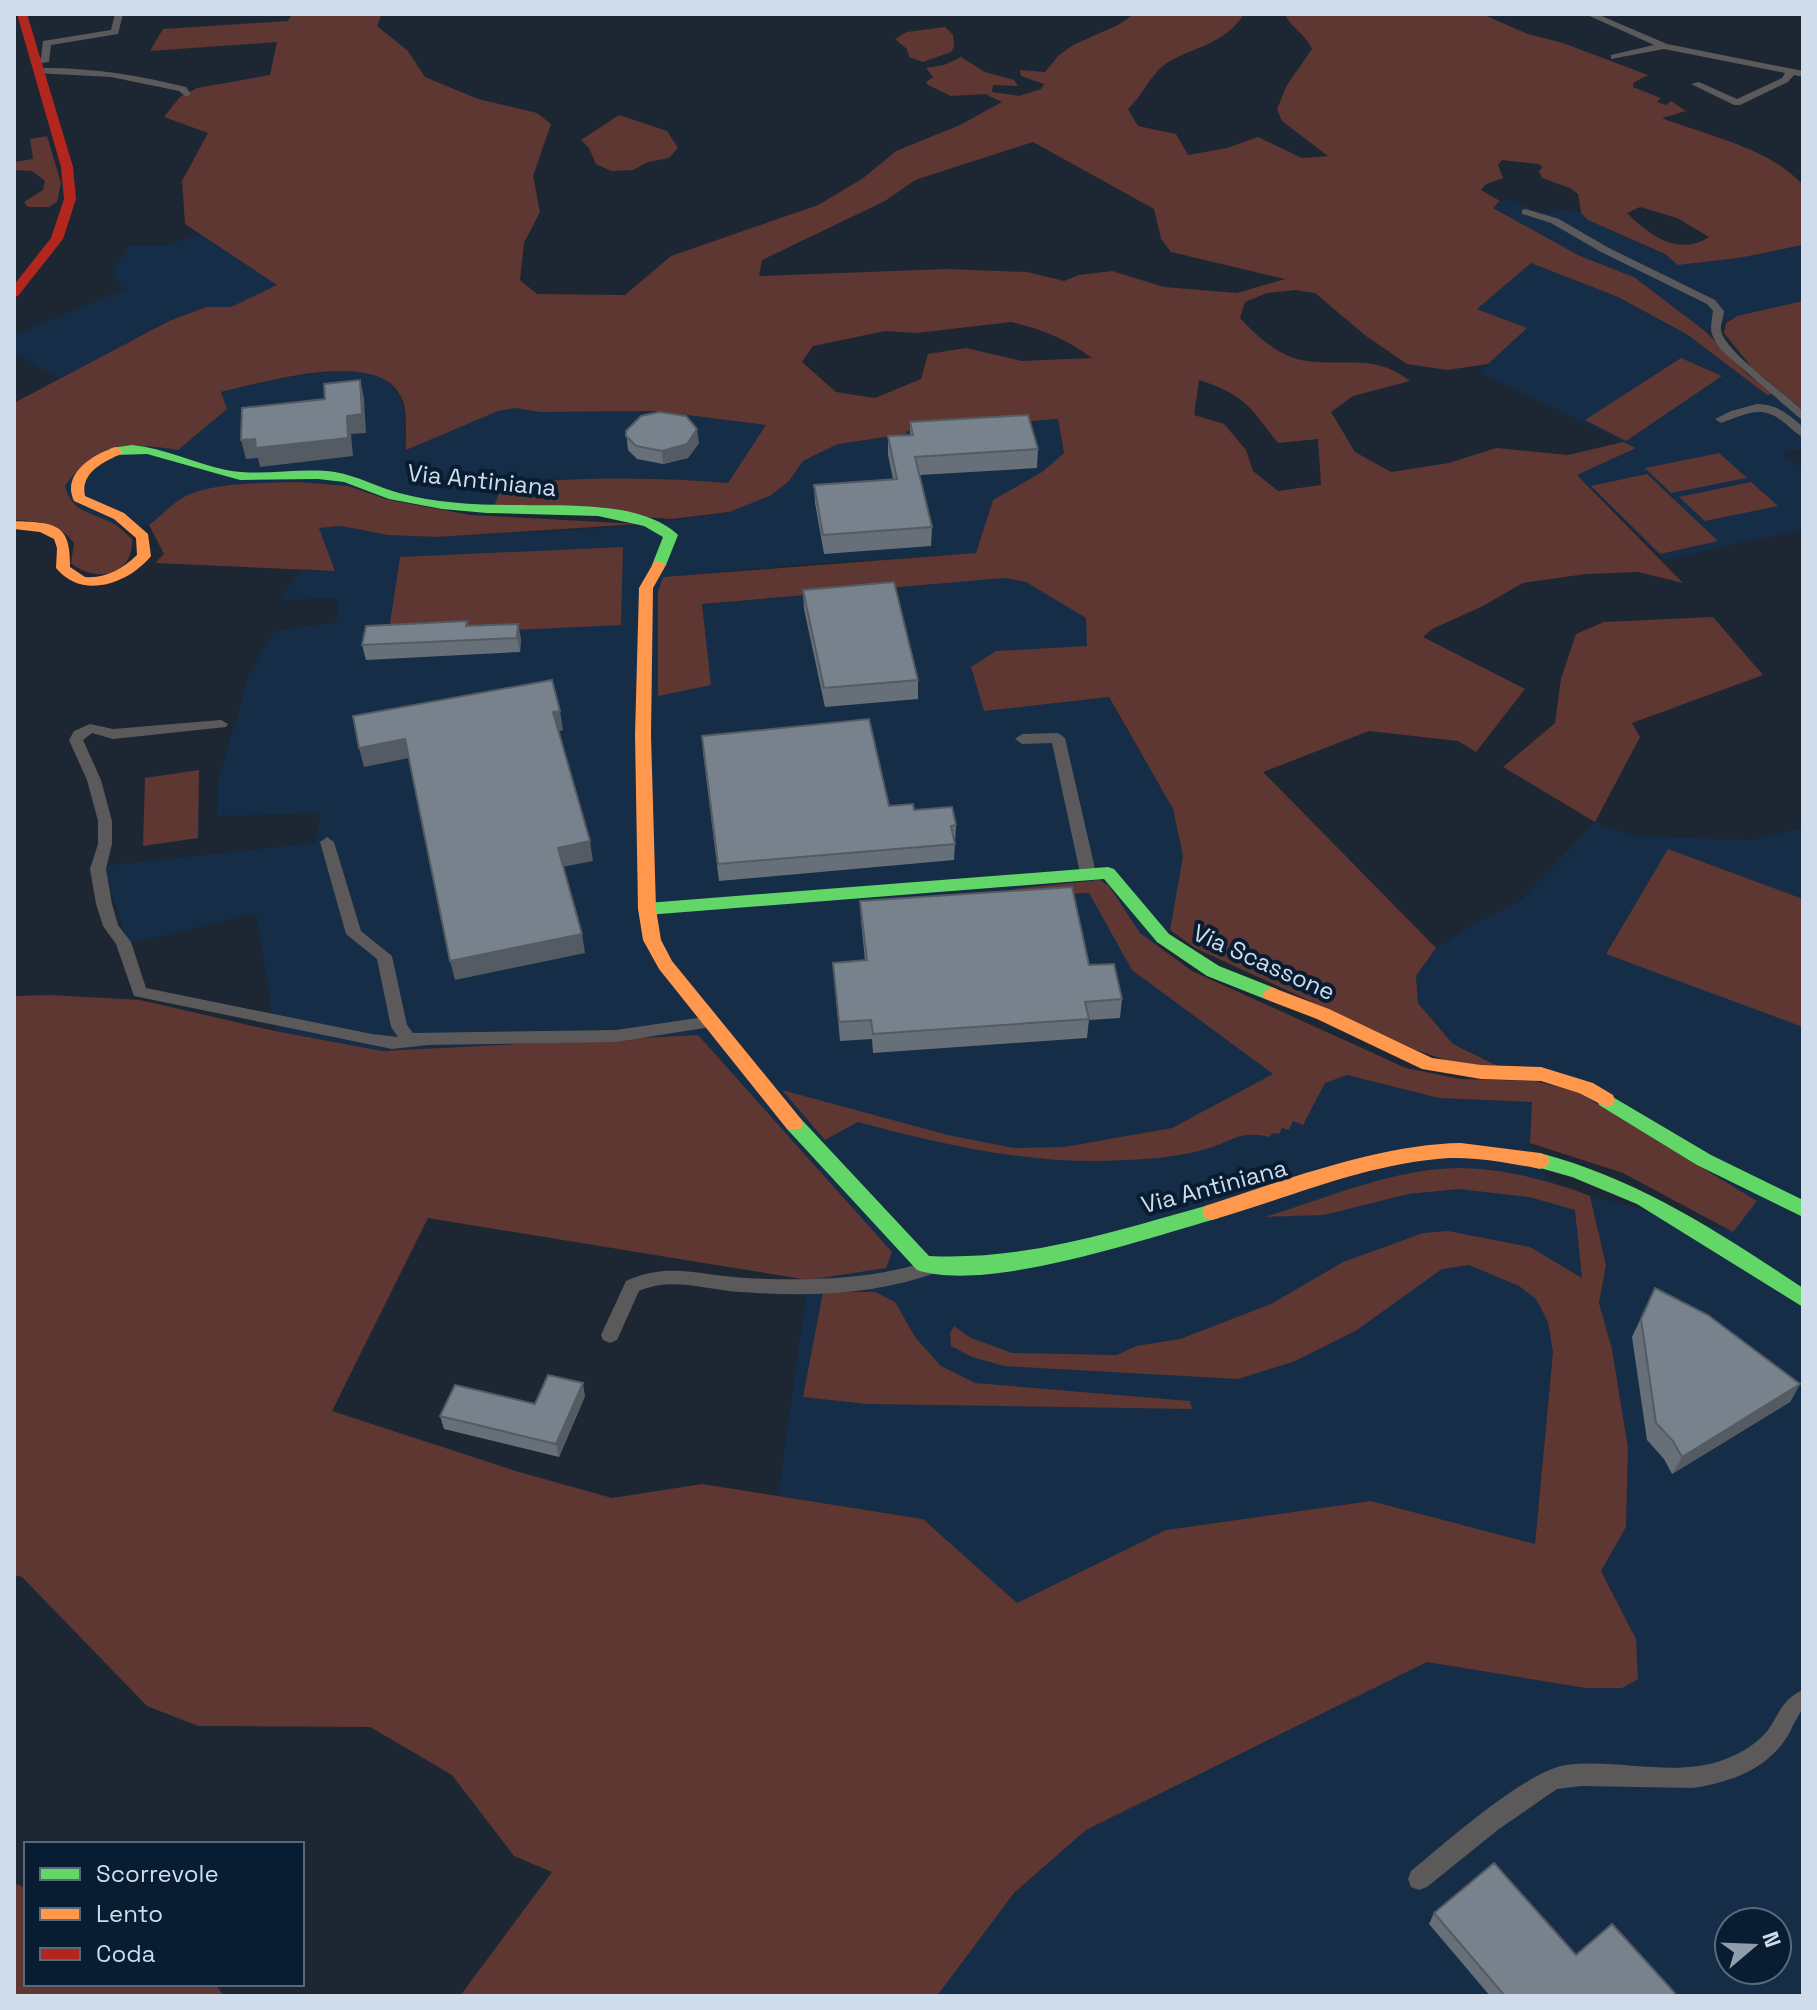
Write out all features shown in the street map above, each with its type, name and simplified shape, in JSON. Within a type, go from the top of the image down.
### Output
[{"type":"street","points":[[14,293],[41,263],[61,232],[70,201],[69,182],[22,14]]},
{"type":"street","points":[[36,66],[46,60],[46,43],[116,34],[119,14]]},
{"type":"street","points":[[1589,14],[1664,46],[1803,74]]},
{"type":"street","points":[[1614,57],[1664,46]]},
{"type":"street","points":[[36,66],[108,73],[183,89],[186,94]]},
{"type":"street","points":[[1696,84],[1737,103],[1785,80],[1791,72]]},
{"type":"street","points":[[1526,212],[1555,221],[1605,250],[1711,302],[1719,311],[1715,329],[1719,340],[1752,374],[1803,417]]},
{"type":"street","points":[[1721,419],[1749,407],[1764,405],[1779,411],[1803,433]]},
{"type":"street","name":"Via Antiniana","points":[[14,525],[41,528],[61,536],[65,545],[62,566],[74,578],[103,580],[134,568],[144,556],[143,537],[119,516],[79,498],[75,490],[84,471],[96,462],[115,452],[137,449],[162,453],[207,471],[229,475],[342,477],[389,495],[434,503],[499,511],[618,515],[648,519],[666,529],[671,535],[669,551],[650,576],[646,588],[643,735],[647,909],[652,940],[665,965],[801,1133],[918,1259],[935,1266],[989,1265],[1050,1254],[1228,1209],[1416,1156],[1450,1151],[1490,1152],[1547,1162],[1595,1177],[1669,1216],[1803,1299]]},
{"type":"street","points":[[221,724],[113,734],[90,728],[79,734],[76,740],[94,780],[105,821],[105,844],[98,869],[104,904],[111,926],[123,942],[140,992],[392,1043],[616,1036],[711,1022]]},
{"type":"street","points":[[1022,739],[1058,738],[1088,873]]},
{"type":"street","points":[[327,842],[354,934],[384,956],[399,1027],[403,1035],[422,1041]]},
{"type":"street","name":"Via Scassone","points":[[647,909],[1108,873],[1163,938],[1213,971],[1323,1014],[1429,1064],[1481,1072],[1541,1074],[1586,1088],[1704,1160],[1803,1209]]},
{"type":"street","points":[[610,1335],[632,1286],[655,1276],[738,1285],[805,1287],[907,1278],[935,1266]]},
{"type":"street","points":[[1419,1879],[1506,1811],[1560,1776],[1682,1777],[1725,1772],[1753,1757],[1771,1742],[1788,1711],[1803,1700]]},
{"type":"shaded area","points":[[292,14],[382,14],[377,26],[408,51],[425,77],[478,99],[537,113],[551,124],[533,176],[540,212],[524,243],[520,280],[537,294],[625,295],[671,256],[818,205],[862,179],[896,151],[960,125],[1002,102],[985,94],[951,96],[928,85],[926,82],[933,77],[926,68],[944,65],[961,57],[985,72],[1014,80],[1018,86],[993,85],[992,92],[1019,96],[1041,89],[1044,84],[1021,76],[1020,70],[1045,72],[1058,56],[1073,45],[1118,25],[1134,14],[1244,14],[1227,33],[1164,65],[1128,109],[1138,126],[1176,134],[1188,155],[1227,148],[1258,137],[1302,158],[1328,156],[1282,121],[1277,109],[1287,85],[1312,49],[1285,14],[1482,14],[1528,34],[1563,43],[1648,75],[1633,83],[1633,87],[1661,98],[1657,102],[1666,105],[1671,101],[1686,111],[1662,118],[1756,152],[1789,172],[1803,185],[1803,245],[1739,258],[1678,265],[1665,254],[1588,220],[1581,213],[1578,194],[1542,178],[1539,171],[1543,167],[1538,164],[1502,160],[1498,165],[1503,178],[1486,184],[1481,190],[1500,201],[1493,208],[1580,256],[1634,277],[1705,331],[1747,374],[1774,394],[1767,395],[1688,335],[1618,297],[1531,263],[1477,309],[1527,328],[1488,364],[1447,370],[1407,364],[1366,336],[1315,293],[1295,290],[1267,293],[1245,302],[1240,318],[1262,339],[1288,356],[1307,361],[1373,364],[1410,381],[1353,396],[1331,412],[1355,452],[1391,472],[1449,463],[1496,448],[1568,455],[1623,442],[1636,448],[1577,475],[1683,583],[1638,572],[1586,574],[1523,583],[1483,606],[1432,629],[1423,637],[1525,689],[1476,752],[1458,741],[1369,731],[1263,772],[1436,948],[1416,976],[1418,1003],[1453,1044],[1500,1067],[1463,1066],[1416,1050],[1195,948],[1170,930],[1183,856],[1173,809],[1109,697],[984,711],[971,667],[996,651],[1087,646],[1086,618],[1026,582],[1005,578],[702,604],[711,685],[658,696],[658,592],[663,577],[976,553],[993,500],[1042,472],[1064,453],[1058,419],[907,431],[906,434],[838,444],[803,461],[789,481],[770,496],[729,512],[671,519],[494,506],[503,484],[616,479],[728,483],[766,425],[656,411],[540,412],[515,408],[498,411],[406,450],[404,405],[390,383],[371,374],[319,372],[221,392],[227,409],[178,450],[144,446],[115,449],[101,454],[76,472],[65,486],[73,502],[85,512],[116,525],[132,539],[127,561],[112,572],[91,573],[71,563],[74,543],[54,527],[14,520],[14,403],[169,321],[206,307],[231,307],[277,285],[185,224],[182,181],[208,133],[164,117],[180,97],[197,88],[270,75],[277,42],[150,51],[163,29],[288,21]],"holes":[[[1033,142],[1154,209],[1161,239],[1171,252],[1285,279],[1237,293],[1164,287],[1112,271],[1079,275],[1064,281],[1027,272],[947,269],[759,276],[762,260],[885,201],[915,180]],[[1640,207],[1677,218],[1709,237],[1687,245],[1665,241],[1627,213]],[[1011,322],[1053,336],[1092,358],[1022,361],[966,348],[928,354],[921,379],[875,398],[836,392],[802,362],[813,346],[885,331],[917,333]],[[1199,380],[1227,391],[1245,403],[1278,443],[1318,439],[1321,485],[1278,491],[1253,471],[1246,450],[1224,424],[1194,415]]]},
{"type":"shaded area","points":[[945,27],[953,35],[951,52],[923,62],[909,57],[907,49],[895,39],[907,32]]},
{"type":"shaded area","points":[[619,115],[667,131],[678,148],[669,158],[648,162],[633,170],[611,171],[596,164],[589,148],[581,140]]},
{"type":"shaded area","points":[[47,136],[61,183],[57,202],[49,207],[28,207],[24,202],[43,190],[45,181],[32,171],[14,170],[14,162],[33,159],[30,139]]},
{"type":"shaded area","points":[[1512,200],[1535,212],[1552,214],[1561,209],[1581,213],[1588,220],[1672,258],[1678,265],[1739,258],[1803,245],[1803,301],[1737,316],[1705,331],[1634,277],[1580,256],[1492,207],[1500,201]]},
{"type":"shaded area","points":[[201,234],[278,285],[231,307],[206,307],[169,321],[60,379],[14,352],[14,335],[126,289],[117,282],[114,269],[128,246],[164,246]]},
{"type":"shaded area","points":[[1531,263],[1618,297],[1688,335],[1767,395],[1783,392],[1800,406],[1803,410],[1803,449],[1783,452],[1803,470],[1803,529],[1664,560],[1577,475],[1635,447],[1480,373],[1523,327],[1476,309]]},
{"type":"shaded area","points":[[1803,301],[1803,410],[1753,369],[1724,333],[1726,323],[1737,316]]},
{"type":"shaded area","points":[[1681,358],[1722,376],[1626,441],[1585,420]]},
{"type":"shaded area","points":[[345,370],[369,371],[385,379],[402,399],[406,449],[498,411],[515,408],[540,412],[656,411],[767,425],[729,483],[660,478],[555,479],[503,484],[490,516],[389,500],[348,486],[258,483],[196,492],[182,498],[149,525],[115,525],[79,510],[68,498],[65,486],[78,468],[102,452],[148,445],[178,450],[220,392],[287,377]]},
{"type":"shaded area","points":[[1058,419],[1064,453],[1042,472],[993,500],[976,553],[663,577],[658,695],[710,685],[702,604],[1005,578],[1026,582],[1087,618],[1087,647],[996,651],[984,711],[1108,697],[1173,809],[1183,856],[1170,930],[1133,969],[1347,1075],[1439,1098],[1533,1102],[1530,1144],[1548,1180],[1576,1210],[1582,1279],[1548,1322],[1553,1352],[1535,1544],[1371,1501],[1166,1530],[1017,1604],[923,1519],[778,1496],[808,1280],[698,1035],[382,1051],[275,1031],[256,913],[128,944],[103,866],[315,843],[321,813],[217,816],[217,785],[249,674],[275,631],[337,622],[337,598],[280,600],[300,571],[335,571],[319,528],[341,526],[388,535],[437,537],[621,527],[729,512],[789,481],[803,461],[838,444],[905,434],[906,431]]},
{"type":"shaded area","points":[[1719,453],[1747,478],[1671,493],[1645,468]]},
{"type":"shaded area","points":[[1647,474],[1718,541],[1660,554],[1591,486]]},
{"type":"shaded area","points":[[298,482],[348,486],[389,500],[471,515],[639,524],[437,537],[388,535],[341,526],[319,528],[335,571],[155,563],[164,554],[149,525],[184,497],[224,486]]},
{"type":"shaded area","points":[[1751,482],[1778,506],[1705,521],[1679,497]]},
{"type":"shaded area","points":[[623,547],[621,625],[388,636],[400,557]]},
{"type":"shaded area","points":[[1713,617],[1763,675],[1632,723],[1640,737],[1595,822],[1503,767],[1555,723],[1561,679],[1576,634],[1604,622]]},
{"type":"shaded area","points":[[199,770],[198,838],[143,846],[145,778]]},
{"type":"shaded area","points":[[1595,822],[1634,836],[1751,840],[1803,828],[1803,1996],[937,1996],[1014,1893],[1086,1830],[1427,1662],[1585,1688],[1636,1639],[1601,1571],[1626,1527],[1628,1448],[1612,1349],[1599,1303],[1606,1265],[1590,1196],[1733,1231],[1757,1201],[1576,1091],[1535,1081],[1453,1044],[1418,1003],[1416,976],[1436,948],[1472,925],[1519,902]]},
{"type":"shaded area","points":[[1668,849],[1803,899],[1803,1027],[1606,954]]},
{"type":"shaded area","points":[[1100,880],[1109,886],[1140,933],[1192,971],[1406,1068],[1460,1079],[1535,1081],[1576,1091],[1757,1201],[1733,1232],[1623,1173],[1530,1143],[1532,1102],[1439,1098],[1347,1075],[1325,1083],[1303,1125],[1293,1121],[1289,1130],[1282,1128],[1279,1134],[1272,1133],[1270,1137],[1243,1136],[1206,1149],[1138,1160],[1025,1157],[924,1139],[858,1122],[825,1140],[782,1090],[948,1135],[1014,1148],[1064,1147],[1172,1128],[1273,1074],[1132,970],[1089,893],[1015,896],[1014,889]]},
{"type":"shaded area","points":[[14,996],[140,1000],[275,1031],[382,1051],[698,1035],[892,1252],[886,1268],[808,1280],[428,1218],[332,1411],[519,1472],[612,1498],[702,1484],[923,1519],[1017,1603],[1166,1530],[1371,1501],[1535,1544],[1553,1352],[1548,1322],[1536,1299],[1519,1286],[1469,1265],[1442,1269],[1357,1330],[1293,1362],[1238,1379],[1004,1366],[972,1357],[951,1346],[950,1333],[954,1326],[971,1338],[1012,1353],[1117,1355],[1136,1346],[1180,1339],[1271,1304],[1343,1262],[1423,1233],[1448,1231],[1530,1247],[1582,1278],[1575,1210],[1529,1197],[1459,1189],[1408,1194],[1324,1215],[1265,1217],[1384,1179],[1457,1168],[1525,1176],[1590,1196],[1606,1265],[1599,1303],[1612,1349],[1628,1448],[1626,1527],[1601,1571],[1636,1639],[1638,1679],[1622,1688],[1585,1688],[1427,1662],[1086,1830],[1014,1893],[937,1996],[460,1996],[552,1872],[514,1856],[452,1775],[370,1727],[198,1726],[147,1706],[22,1577],[14,1575]]},
{"type":"shaded area","points":[[823,1292],[875,1292],[895,1302],[915,1337],[941,1366],[975,1383],[1190,1401],[1192,1409],[867,1404],[803,1397]]},
{"type":"shaded area","points":[[14,1883],[24,1887],[24,1986],[216,1986],[224,1996],[14,1996]]},
{"type":"building","points":[[360,380],[362,414],[347,416],[348,438],[256,448],[255,439],[241,440],[242,408],[325,399],[324,384]]},
{"type":"building","points":[[659,412],[686,416],[697,429],[687,444],[662,451],[636,446],[626,436],[626,431],[641,416]]},
{"type":"building","points":[[1028,415],[1038,449],[915,457],[932,527],[823,535],[814,485],[897,479],[888,436],[913,435],[910,422]]},
{"type":"building","points":[[894,582],[918,680],[824,688],[803,590]]},
{"type":"building","points":[[467,621],[466,626],[518,624],[517,638],[362,645],[366,626]]},
{"type":"building","points":[[552,680],[560,711],[553,712],[590,841],[558,848],[582,934],[450,961],[405,739],[359,748],[353,716]]},
{"type":"building","points":[[869,719],[889,806],[913,804],[914,810],[952,807],[956,825],[951,826],[955,844],[718,864],[702,736]]},
{"type":"building","points":[[1072,887],[1089,965],[1114,964],[1122,999],[1085,1002],[1089,1019],[873,1034],[871,1020],[839,1022],[833,963],[867,960],[860,901]]},
{"type":"building","points":[[1655,1288],[1708,1315],[1800,1384],[1682,1457],[1673,1441],[1656,1423],[1641,1319]]},
{"type":"building","points":[[548,1375],[583,1383],[556,1444],[440,1416],[455,1385],[535,1404]]},
{"type":"building","points":[[1494,1863],[1576,1955],[1612,1924],[1675,1993],[1673,1996],[1505,1996],[1434,1913]]},
{"type":"traffic: fast","points":[[116,451],[147,450],[240,476],[318,475],[344,478],[393,496],[442,505],[570,510],[624,516],[649,523],[671,535],[659,565]]},
{"type":"traffic: fast","points":[[647,909],[1108,873],[1163,938],[1213,971],[1271,994]]},
{"type":"traffic: fast","points":[[1606,1100],[1704,1160],[1803,1209]]},
{"type":"traffic: fast","points":[[794,1124],[924,1264],[960,1266],[1032,1259],[1212,1212]]},
{"type":"traffic: fast","points":[[1540,1161],[1575,1170],[1644,1199],[1710,1237],[1803,1299]]},
{"type":"traffic: slow","points":[[14,525],[42,528],[60,536],[64,545],[63,568],[82,581],[104,580],[127,571],[144,556],[143,537],[119,516],[79,498],[77,490],[81,475],[101,458],[116,451]]},
{"type":"traffic: slow","points":[[659,565],[646,588],[643,735],[647,909],[652,940],[665,965],[794,1124]]},
{"type":"traffic: slow","points":[[1271,994],[1323,1014],[1429,1064],[1481,1072],[1541,1074],[1586,1088],[1606,1100]]},
{"type":"traffic: slow","points":[[1212,1212],[1361,1167],[1421,1154],[1472,1151],[1540,1161]]},
{"type":"traffic: jam","points":[[14,293],[57,239],[70,199],[67,167],[22,14]]}]
